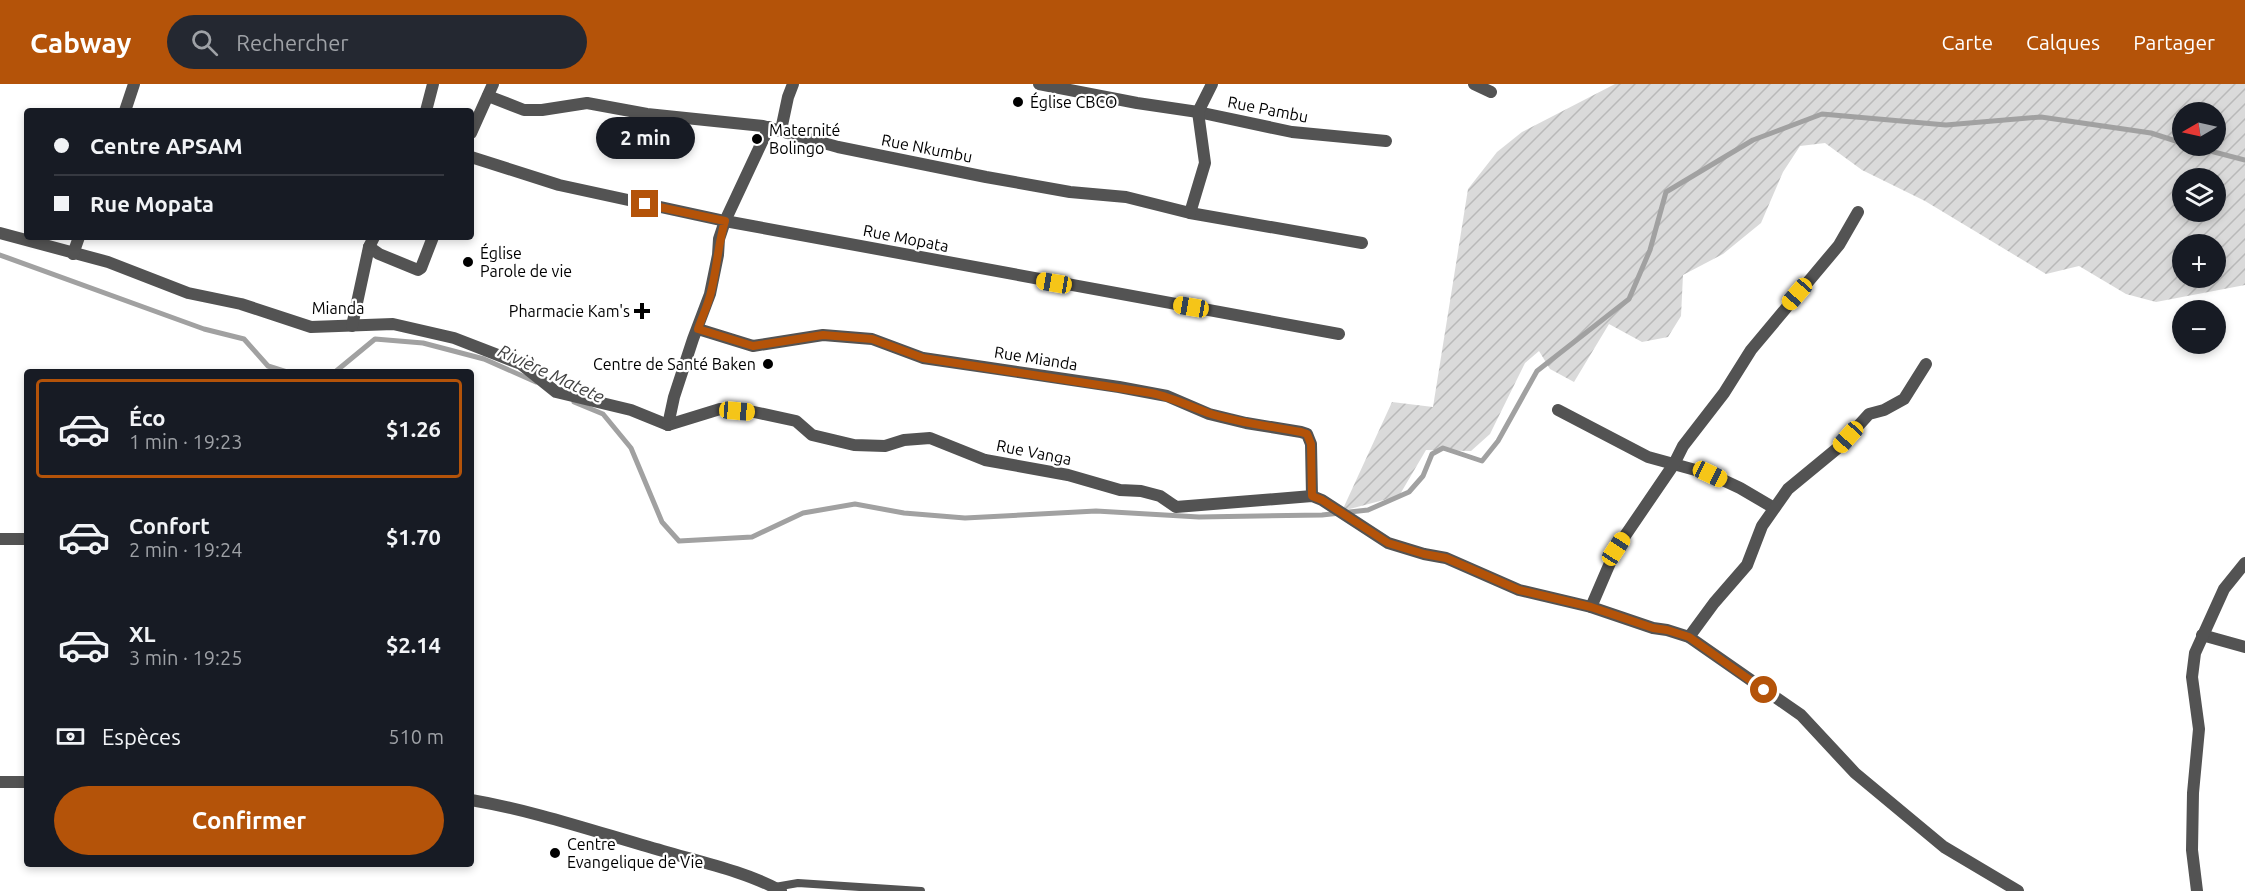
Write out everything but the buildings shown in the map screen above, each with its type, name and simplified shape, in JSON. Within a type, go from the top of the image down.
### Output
[{"type":"street","points":[[126,108],[134,84]]},
{"type":"street","points":[[427,108],[433,84]]},
{"type":"street","points":[[474,126],[493,84]]},
{"type":"street","points":[[668,425],[674,397],[710,294],[719,240],[725,221],[775,128],[793,84]]},
{"type":"street","name":"Rue Pambu","points":[[1039,84],[1198,112],[1292,132],[1386,141]]},
{"type":"street","points":[[1190,213],[1205,164],[1198,112],[1212,84]]},
{"type":"street","points":[[1474,84],[1491,92]]},
{"type":"street","name":"Rue Nkumbu","points":[[488,96],[524,110],[542,110],[587,103],[647,114],[775,128],[838,147],[1070,192],[1126,197],[1190,213],[1362,243]]},
{"type":"street","name":"Rue Mopata","points":[[474,158],[568,188],[725,221],[1339,334]]},
{"type":"street","points":[[1591,607],[1616,549],[1674,464],[1683,446],[1724,393],[1751,350],[1839,245],[1858,212]]},
{"type":"street","name":"Mianda","points":[[0,233],[24,240]]},
{"type":"street","name":"Mianda","points":[[24,240],[108,262],[188,293],[241,304],[311,327],[393,324],[454,338],[520,364],[556,392],[631,410],[668,425]]},
{"type":"street","points":[[73,254],[78,240]]},
{"type":"street","points":[[371,242],[379,254],[418,270],[421,268],[432,240]]},
{"type":"street","points":[[352,326],[371,242]]},
{"type":"street","name":"Rue Mianda","points":[[698,329],[753,346],[823,335],[872,339],[923,358],[1157,394],[1209,414],[1301,432],[1307,434],[1311,444],[1312,496]]},
{"type":"street","points":[[1689,637],[1714,603],[1747,565],[1762,526],[1788,489],[1839,447],[1869,414],[1884,410],[1904,399],[1926,364]]},
{"type":"street","name":"Rue Vanga","points":[[668,425],[720,409],[754,412],[796,422],[812,435],[854,445],[885,446],[904,440],[930,438],[986,460],[1068,475],[1120,490],[1141,491],[1160,496],[1176,507],[1312,496]]},
{"type":"street","points":[[1558,410],[1648,457],[1710,474],[1774,508]]},
{"type":"street","points":[[1312,496],[1322,500],[1388,543],[1446,558],[1519,590],[1591,607],[1653,628],[1689,637],[1801,715],[1855,773],[1944,847],[2018,891]]},
{"type":"street","points":[[0,539],[24,539]]},
{"type":"street","points":[[2197,891],[2192,838],[2193,793],[2199,729],[2192,677],[2195,653],[2224,589],[2245,563]]},
{"type":"street","points":[[2202,635],[2245,647]]},
{"type":"street","points":[[0,782],[24,782]]},
{"type":"street","points":[[474,801],[516,808],[694,860],[778,889]]},
{"type":"lane","points":[[778,889],[798,883],[921,891]]},
{"type":"shaded area","points":[[1615,84],[2245,84],[2245,285],[2156,302],[2126,294],[2079,266],[2046,274],[1925,201],[1862,170],[1825,143],[1800,146],[1783,172],[1761,223],[1723,254],[1683,275],[1681,316],[1668,337],[1642,342],[1609,324],[1574,382],[1550,369],[1539,351],[1525,363],[1490,434],[1471,451],[1426,450],[1399,496],[1342,511],[1392,402],[1433,407],[1468,189],[1497,152],[1522,132]]},
{"type":"waterway","points":[[574,402],[603,414],[631,448],[662,522],[679,541],[752,537],[803,513],[855,504],[904,513],[965,518],[1096,511],[1199,517],[1322,515],[1368,510],[1409,492],[1423,476],[1432,454],[1443,448],[1482,461],[1498,441],[1537,371],[1629,299],[1650,250],[1666,192],[1753,140],[1822,114],[1946,125],[2041,117],[2151,133],[2172,140]]},
{"type":"waterway","points":[[2226,155],[2245,160]]},
{"type":"waterway","name":"Rivière Matete","points":[[0,255],[204,329],[244,339],[268,366],[278,369]]},
{"type":"waterway","name":"Rivière Matete","points":[[339,369],[375,339],[423,343],[484,359],[536,382]]},
{"type":"place","name":"Église CBCO","points":[[1018,102]]},
{"type":"place","name":"Maternité Bolingo","points":[[757,139]]},
{"type":"place","name":"Église Parole de vie","points":[[468,262]]},
{"type":"place","name":"Pharmacie Kam's","points":[[642,311]]},
{"type":"place","name":"Centre de Santé Baken","points":[[768,364]]},
{"type":"place","name":"Centre Evangelique de Vie","points":[[555,853]]},
{"type":"route","points":[[645,204],[725,221],[719,240],[710,294],[698,329],[753,346],[823,335],[872,339],[923,358],[1167,396],[1209,414],[1307,434],[1311,444],[1312,496],[1322,500],[1388,543],[1446,558],[1519,590],[1591,607],[1653,628],[1689,637],[1764,690]]}]
